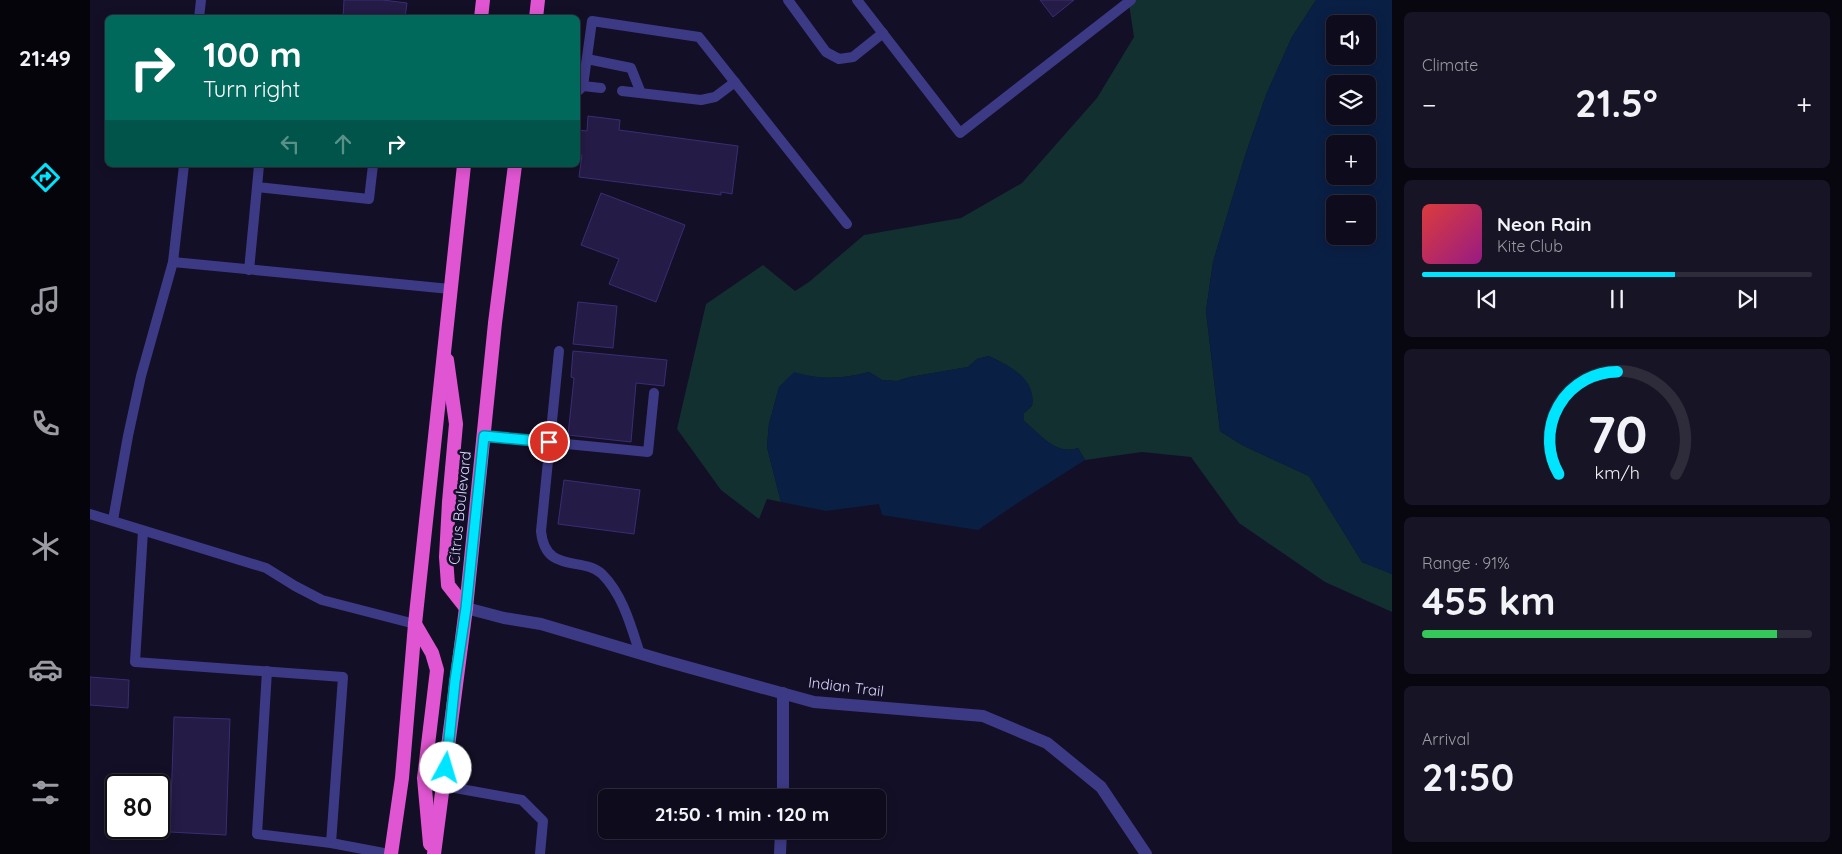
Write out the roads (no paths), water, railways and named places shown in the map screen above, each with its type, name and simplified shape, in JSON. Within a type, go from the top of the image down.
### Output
[{"type":"highway","points":[[482,15],[484,0]]},
{"type":"highway","points":[[536,15],[538,0]]},
{"type":"highway","points":[[390,854],[402,778],[415,624],[444,337],[464,167]]},
{"type":"highway","name":"Citrus Boulevard","points":[[433,854],[444,786],[455,681],[466,608],[515,167]]},
{"type":"highway","points":[[444,337],[456,424],[448,511],[446,557],[448,585],[466,608]]},
{"type":"highway","points":[[415,624],[432,653],[437,670],[424,778],[433,854]]},
{"type":"street","name":"Indian Trail","points":[[466,608],[504,618],[541,624],[640,654],[814,702],[983,716],[1048,744],[1100,787],[1146,854]]},
{"type":"street","points":[[783,693],[784,789]]},
{"type":"street","points":[[780,854],[781,839]]},
{"type":"lane","points":[[200,15],[201,0]]},
{"type":"lane","points":[[788,0],[826,52],[839,59],[853,57],[883,33]]},
{"type":"lane","points":[[857,0],[960,133],[1131,0]]},
{"type":"lane","points":[[600,88],[580,88],[587,59],[592,21],[699,37],[847,224]]},
{"type":"lane","points":[[587,59],[631,68],[641,93]]},
{"type":"lane","points":[[622,91],[701,100],[715,97],[735,82]]},
{"type":"lane","points":[[113,520],[141,376],[173,262],[184,167]]},
{"type":"lane","points":[[249,270],[260,167]]},
{"type":"lane","points":[[257,187],[369,200],[373,167]]},
{"type":"lane","points":[[173,262],[450,290]]},
{"type":"lane","points":[[558,351],[540,531],[542,542],[548,552],[565,562],[600,571],[610,583],[629,620],[640,654]]},
{"type":"lane","points":[[484,436],[648,452],[654,393]]},
{"type":"lane","points":[[90,514],[266,568],[322,600],[415,624]]},
{"type":"lane","points":[[144,530],[135,662],[342,677],[331,843]]},
{"type":"lane","points":[[267,671],[257,834],[331,843],[390,854]]},
{"type":"lane","points":[[444,786],[522,800],[543,821],[540,854]]},
{"type":"water","points":[[1316,0],[1392,0],[1392,574],[1362,562],[1309,476],[1242,445],[1220,431],[1206,311],[1213,262],[1245,156],[1266,95],[1292,37]]},
{"type":"water","points":[[989,356],[1013,369],[1026,381],[1030,388],[1032,406],[1024,413],[1024,421],[1055,446],[1070,450],[1078,448],[1085,460],[978,530],[882,515],[879,504],[826,511],[781,502],[767,447],[769,424],[779,387],[794,372],[831,378],[869,372],[882,380],[897,381],[968,367],[977,359]]}]
